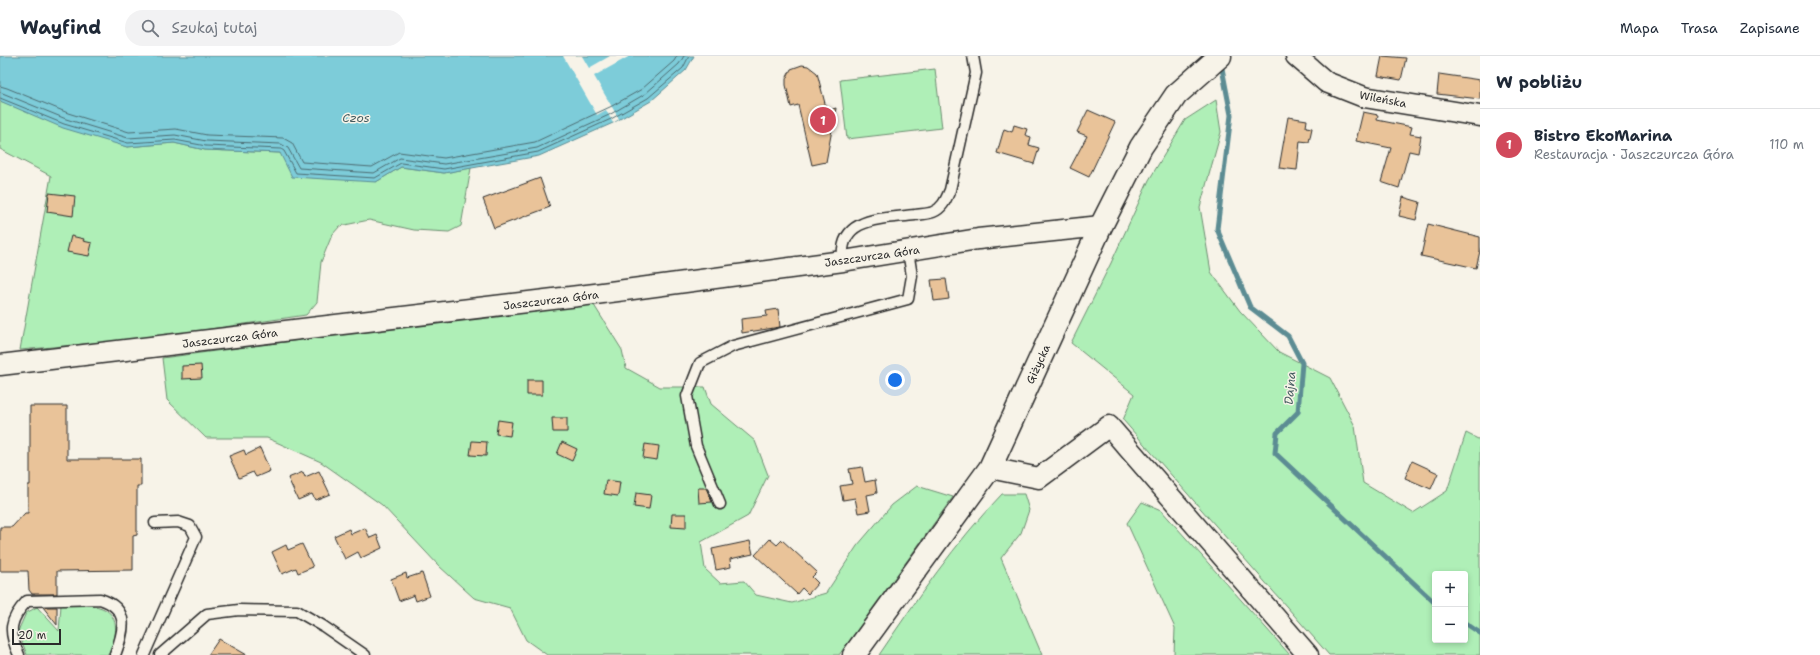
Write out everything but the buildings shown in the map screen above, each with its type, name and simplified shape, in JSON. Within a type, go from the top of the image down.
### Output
[{"type":"street","name":"Wileńska","points":[[1296,56],[1326,82],[1364,98],[1480,116]]},
{"type":"street","name":"Giżycka","points":[[854,655],[990,468],[1101,226],[1142,147],[1176,96],[1213,61]]},
{"type":"street","name":"Jaszczurcza Góra","points":[[0,365],[473,309],[843,261],[978,239],[1101,226]]},
{"type":"street","points":[[990,468],[1039,478],[1109,426],[1308,655]]},
{"type":"lane","points":[[843,261],[842,248],[850,230],[866,221],[933,212],[943,205],[950,190],[976,72],[973,56]]},
{"type":"lane","points":[[720,504],[696,446],[687,396],[700,363],[733,346],[908,299],[912,276],[908,251]]},
{"type":"lane","points":[[144,655],[196,537],[190,526],[178,522],[156,524]]},
{"type":"lane","points":[[19,655],[12,634],[12,621],[18,610],[27,601],[100,599],[110,602],[118,611],[124,624],[122,636],[114,655]]},
{"type":"lane","points":[[160,655],[208,614],[239,610],[297,612],[323,626],[365,655]]},
{"type":"green space","points":[[935,69],[942,128],[847,139],[840,80]]},
{"type":"green space","points":[[1216,100],[1221,132],[1200,207],[1211,272],[1240,311],[1279,352],[1330,378],[1355,426],[1363,483],[1413,513],[1447,491],[1466,433],[1480,440],[1480,655],[1329,655],[1123,420],[1134,394],[1071,343],[1111,263],[1149,180],[1185,120]]},
{"type":"green space","points":[[0,101],[127,147],[174,143],[205,150],[280,153],[376,182],[401,167],[444,173],[471,168],[461,226],[449,232],[414,230],[369,220],[340,226],[332,235],[321,262],[317,302],[306,315],[149,338],[20,350],[51,176],[0,149]]},
{"type":"green space","points":[[592,302],[622,350],[626,368],[660,387],[705,387],[711,404],[755,441],[768,475],[748,516],[701,542],[705,569],[720,583],[744,581],[756,595],[792,603],[826,593],[857,546],[892,505],[917,486],[953,497],[839,655],[547,655],[526,640],[510,608],[474,598],[439,566],[382,505],[321,462],[267,438],[206,438],[167,400],[162,358]]},
{"type":"green space","points":[[1002,494],[1024,494],[1029,510],[1021,533],[1001,558],[1042,655],[879,655],[922,592],[952,552]]},
{"type":"green space","points":[[1142,502],[1161,510],[1290,655],[1174,655],[1175,628],[1127,523]]},
{"type":"green space","points":[[61,605],[97,606],[108,612],[115,623],[116,629],[113,643],[108,655],[27,655],[18,631],[26,613],[37,607],[59,631]]},
{"type":"water","name":"Czos","points":[[0,56],[694,56],[686,70],[651,101],[613,123],[539,156],[444,173],[401,167],[376,182],[292,177],[280,153],[205,150],[174,143],[127,147],[63,128],[0,101]]},
{"type":"pier","points":[[563,56],[582,56],[589,68],[610,56],[630,56],[594,76],[619,119],[613,123],[606,110],[597,115]]},
{"type":"waterway","name":"Dajna","points":[[1221,63],[1231,115],[1217,229],[1250,307],[1288,336],[1302,363],[1298,412],[1277,433],[1275,453],[1432,600]]},
{"type":"waterway","name":"Dajna","points":[[1468,625],[1480,633]]},
{"type":"place","name":"Bistro EkoMarina","points":[[823,120]]}]
